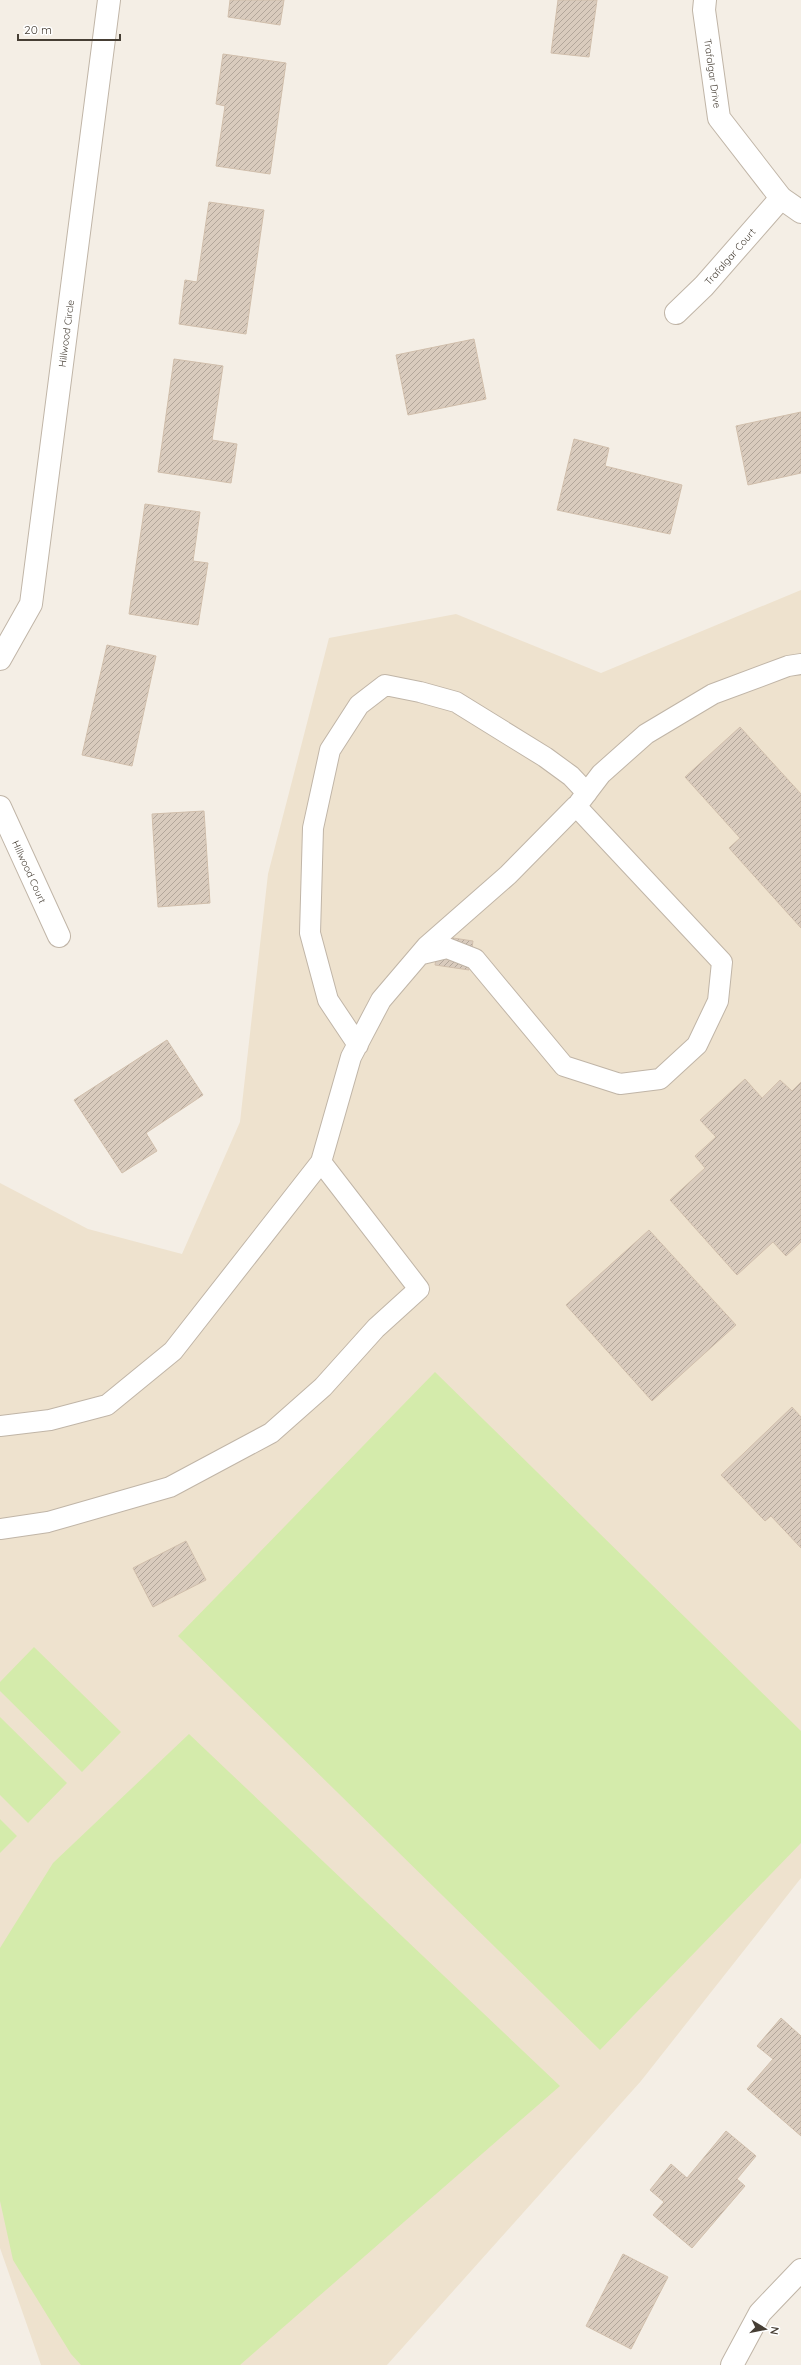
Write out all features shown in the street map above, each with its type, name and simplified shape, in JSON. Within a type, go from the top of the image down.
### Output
[{"type":"street","name":"Hillwood Circle","points":[[0,660],[31,604],[109,0]]},
{"type":"street","name":"Trafalgar Drive","points":[[705,0],[704,10],[719,118],[781,198],[801,212]]},
{"type":"street","name":"Trafalgar Court","points":[[676,313],[704,286],[781,198]]},
{"type":"street","name":"Hillwood Court","points":[[0,807],[59,936]]},
{"type":"street","points":[[732,2365],[760,2313],[801,2270]]},
{"type":"lane","points":[[0,1426],[50,1420],[107,1405],[173,1351],[321,1162],[351,1057],[381,1000],[422,954],[427,946],[508,875],[581,799],[601,774],[646,734],[713,694],[788,666],[801,664]]},
{"type":"lane","points":[[358,1045],[328,1000],[310,933],[313,828],[330,750],[359,704],[385,685],[420,692],[456,702],[545,756],[571,776],[581,799],[722,962],[718,1001],[697,1045],[660,1079],[620,1084],[564,1066],[475,960],[447,948],[422,954]]},
{"type":"lane","points":[[0,1529],[48,1522],[170,1487],[271,1433],[323,1387],[376,1328],[419,1289],[321,1162]]},
{"type":"shaded area","points":[[801,590],[801,1878],[641,2081],[387,2365],[41,2365],[0,2248],[0,1183],[88,1229],[182,1254],[240,1122],[268,874],[329,638],[456,614],[601,673]]},
{"type":"green space","points":[[435,1372],[801,1731],[801,1843],[600,2050],[178,1636]]},
{"type":"green space","points":[[34,1647],[121,1732],[82,1772],[0,1691],[0,1682]]},
{"type":"green space","points":[[0,1717],[67,1783],[28,1823],[0,1795]]},
{"type":"green space","points":[[189,1734],[560,2086],[240,2365],[81,2365],[71,2354],[13,2260],[0,2201],[0,1948],[53,1863]]},
{"type":"green space","points":[[0,1819],[17,1836],[0,1853]]},
{"type":"building","points":[[230,0],[284,0],[280,25],[228,17]]},
{"type":"building","points":[[558,0],[597,0],[589,57],[551,53]]},
{"type":"building","points":[[223,54],[286,63],[270,174],[216,166],[225,106],[216,104]]},
{"type":"building","points":[[209,202],[264,210],[246,334],[179,324],[185,280],[197,282]]},
{"type":"building","points":[[474,339],[486,399],[408,415],[396,355]]},
{"type":"building","points":[[174,359],[223,366],[212,440],[237,444],[231,483],[158,472]]},
{"type":"building","points":[[801,412],[801,473],[748,485],[736,426]]},
{"type":"building","points":[[574,439],[609,448],[605,466],[682,485],[670,534],[557,510]]},
{"type":"building","points":[[145,504],[200,512],[193,561],[208,563],[198,625],[129,614]]},
{"type":"building","points":[[107,645],[156,656],[132,766],[82,755]]},
{"type":"building","points":[[740,727],[801,794],[801,928],[729,848],[740,838],[685,777]]},
{"type":"building","points":[[204,811],[210,903],[158,907],[152,814]]},
{"type":"building","points":[[440,936],[473,941],[469,970],[435,965]]},
{"type":"building","points":[[167,1040],[203,1095],[146,1133],[157,1151],[122,1173],[74,1100]]},
{"type":"building","points":[[745,1079],[762,1098],[780,1080],[792,1091],[801,1082],[801,1242],[786,1256],[773,1242],[737,1275],[670,1200],[705,1168],[695,1156],[716,1137],[700,1120]]},
{"type":"building","points":[[649,1230],[736,1325],[652,1401],[566,1305]]},
{"type":"building","points":[[792,1407],[801,1417],[801,1548],[771,1516],[765,1521],[721,1475]]},
{"type":"building","points":[[186,1541],[206,1580],[153,1607],[133,1568]]},
{"type":"building","points":[[781,2018],[801,2036],[801,2136],[747,2089],[773,2059],[757,2046]]},
{"type":"building","points":[[726,2131],[756,2156],[737,2179],[745,2186],[692,2248],[653,2215],[664,2202],[650,2190],[671,2164],[687,2178]]},
{"type":"building","points":[[623,2254],[668,2277],[631,2349],[586,2326]]}]
